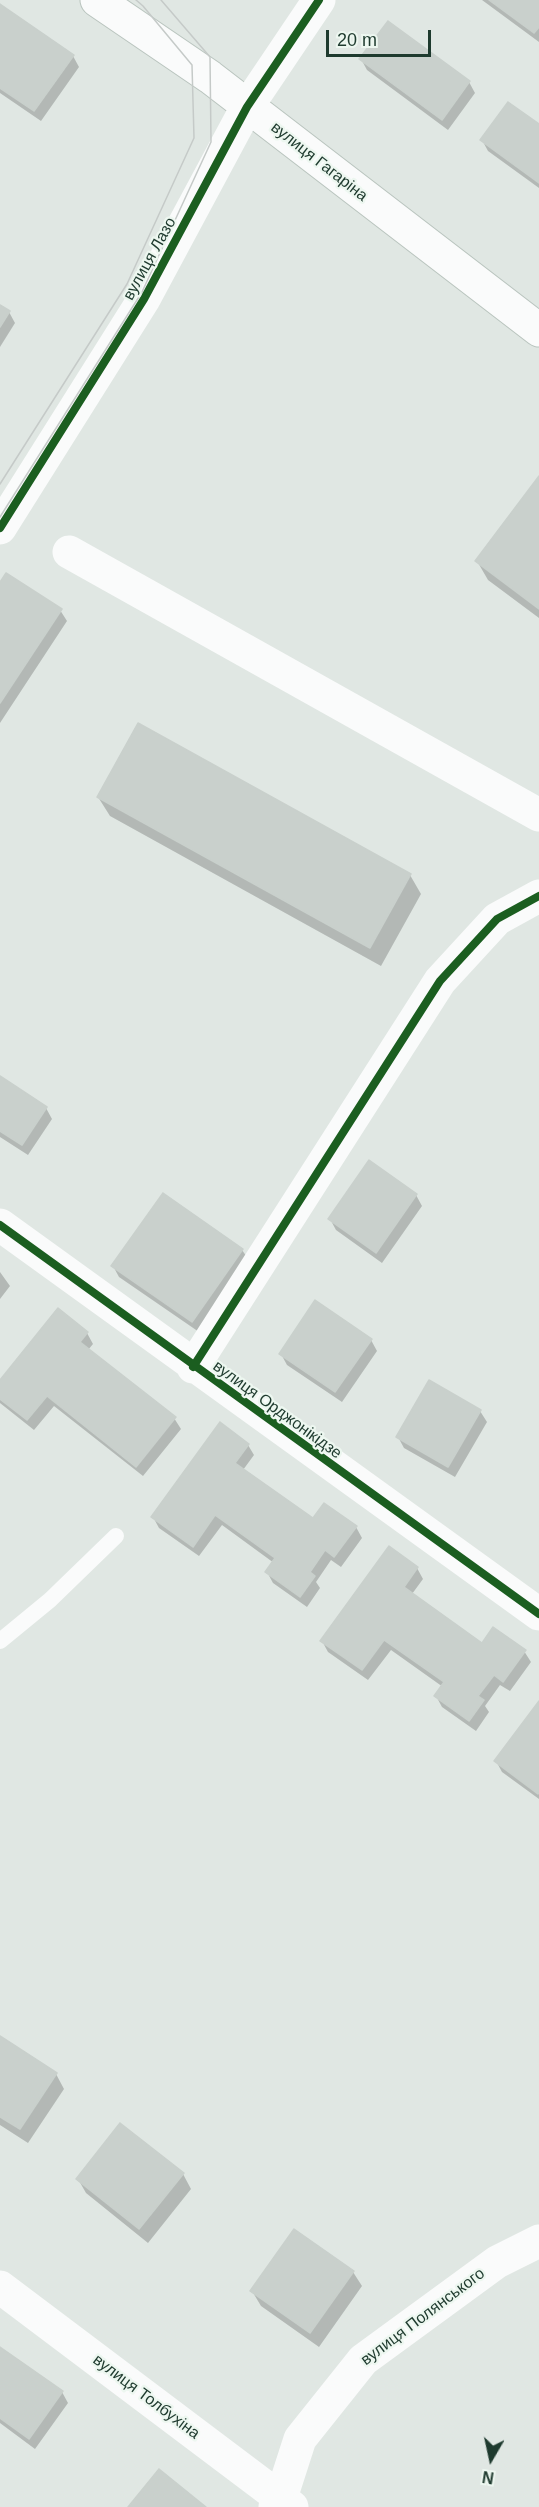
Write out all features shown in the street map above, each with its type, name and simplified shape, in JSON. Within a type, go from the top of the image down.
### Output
[{"type":"street","name":"вулиця Гагаріна","points":[[97,0],[210,77],[539,330]]},
{"type":"street","name":"вулиця Лазо","points":[[0,528],[144,299],[247,107],[319,0]]},
{"type":"street","points":[[69,552],[539,815]]},
{"type":"street","points":[[193,1367],[440,981],[497,919],[539,896]]},
{"type":"street","name":"вулиця Орджонікідзе","points":[[0,1226],[539,1614]]},
{"type":"street","name":"вулиця Полянського","points":[[283,2504],[300,2439],[363,2360],[497,2262],[539,2241]]},
{"type":"street","name":"вулиця Толбухіна","points":[[0,2287],[283,2504]]},
{"type":"lane","points":[[0,1641],[50,1600],[116,1536]]},
{"type":"building","points":[[489,0],[539,0],[539,27],[534,33]]},
{"type":"building","points":[[0,4],[74,55],[34,111],[0,88]]},
{"type":"building","points":[[388,21],[470,81],[442,120],[359,59]]},
{"type":"building","points":[[508,102],[539,124],[539,183],[480,140]]},
{"type":"building","points":[[0,305],[10,311],[0,327]]},
{"type":"building","points":[[539,476],[539,609],[475,561]]},
{"type":"building","points":[[6,573],[62,609],[0,703],[0,582]]},
{"type":"building","points":[[138,723],[411,874],[370,948],[97,797]]},
{"type":"building","points":[[0,1076],[47,1107],[22,1145],[0,1131]]},
{"type":"building","points":[[369,1160],[417,1194],[376,1253],[328,1219]]},
{"type":"building","points":[[163,1193],[243,1249],[192,1322],[111,1266]]},
{"type":"building","points":[[315,1300],[372,1339],[335,1392],[279,1354]]},
{"type":"building","points":[[58,1308],[88,1332],[80,1342],[176,1417],[136,1467],[47,1396],[27,1420],[0,1399],[0,1380]]},
{"type":"building","points":[[429,1380],[481,1410],[448,1467],[396,1437]]},
{"type":"building","points":[[220,1422],[249,1444],[235,1463],[313,1518],[324,1503],[357,1526],[334,1557],[325,1550],[310,1572],[315,1576],[300,1597],[265,1572],[275,1558],[215,1515],[193,1547],[151,1517]]},
{"type":"building","points":[[389,1546],[418,1567],[404,1587],[482,1643],[493,1627],[526,1650],[503,1682],[494,1675],[478,1696],[484,1700],[469,1721],[434,1696],[444,1682],[384,1640],[362,1670],[320,1641]]},
{"type":"building","points":[[539,1701],[539,1792],[538,1794],[494,1761]]},
{"type":"building","points":[[0,2036],[57,2073],[20,2129],[0,2117]]},
{"type":"building","points":[[120,2123],[184,2173],[139,2229],[76,2179]]},
{"type":"building","points":[[294,2229],[354,2271],[310,2333],[250,2291]]},
{"type":"building","points":[[0,2347],[63,2391],[29,2439],[0,2418]]},
{"type":"building","points":[[159,2469],[206,2507],[128,2507]]},
{"type":"tram line","points":[[0,484],[127,284],[194,138],[192,65],[136,0]]},
{"type":"tram line","points":[[0,517],[142,292],[211,142],[210,57],[161,0]]},
{"type":"cycle path","points":[[0,528],[144,299],[247,107],[319,0]]},
{"type":"cycle path","points":[[193,1367],[440,981],[497,919],[539,896]]},
{"type":"cycle path","points":[[0,1225],[539,1614]]}]
